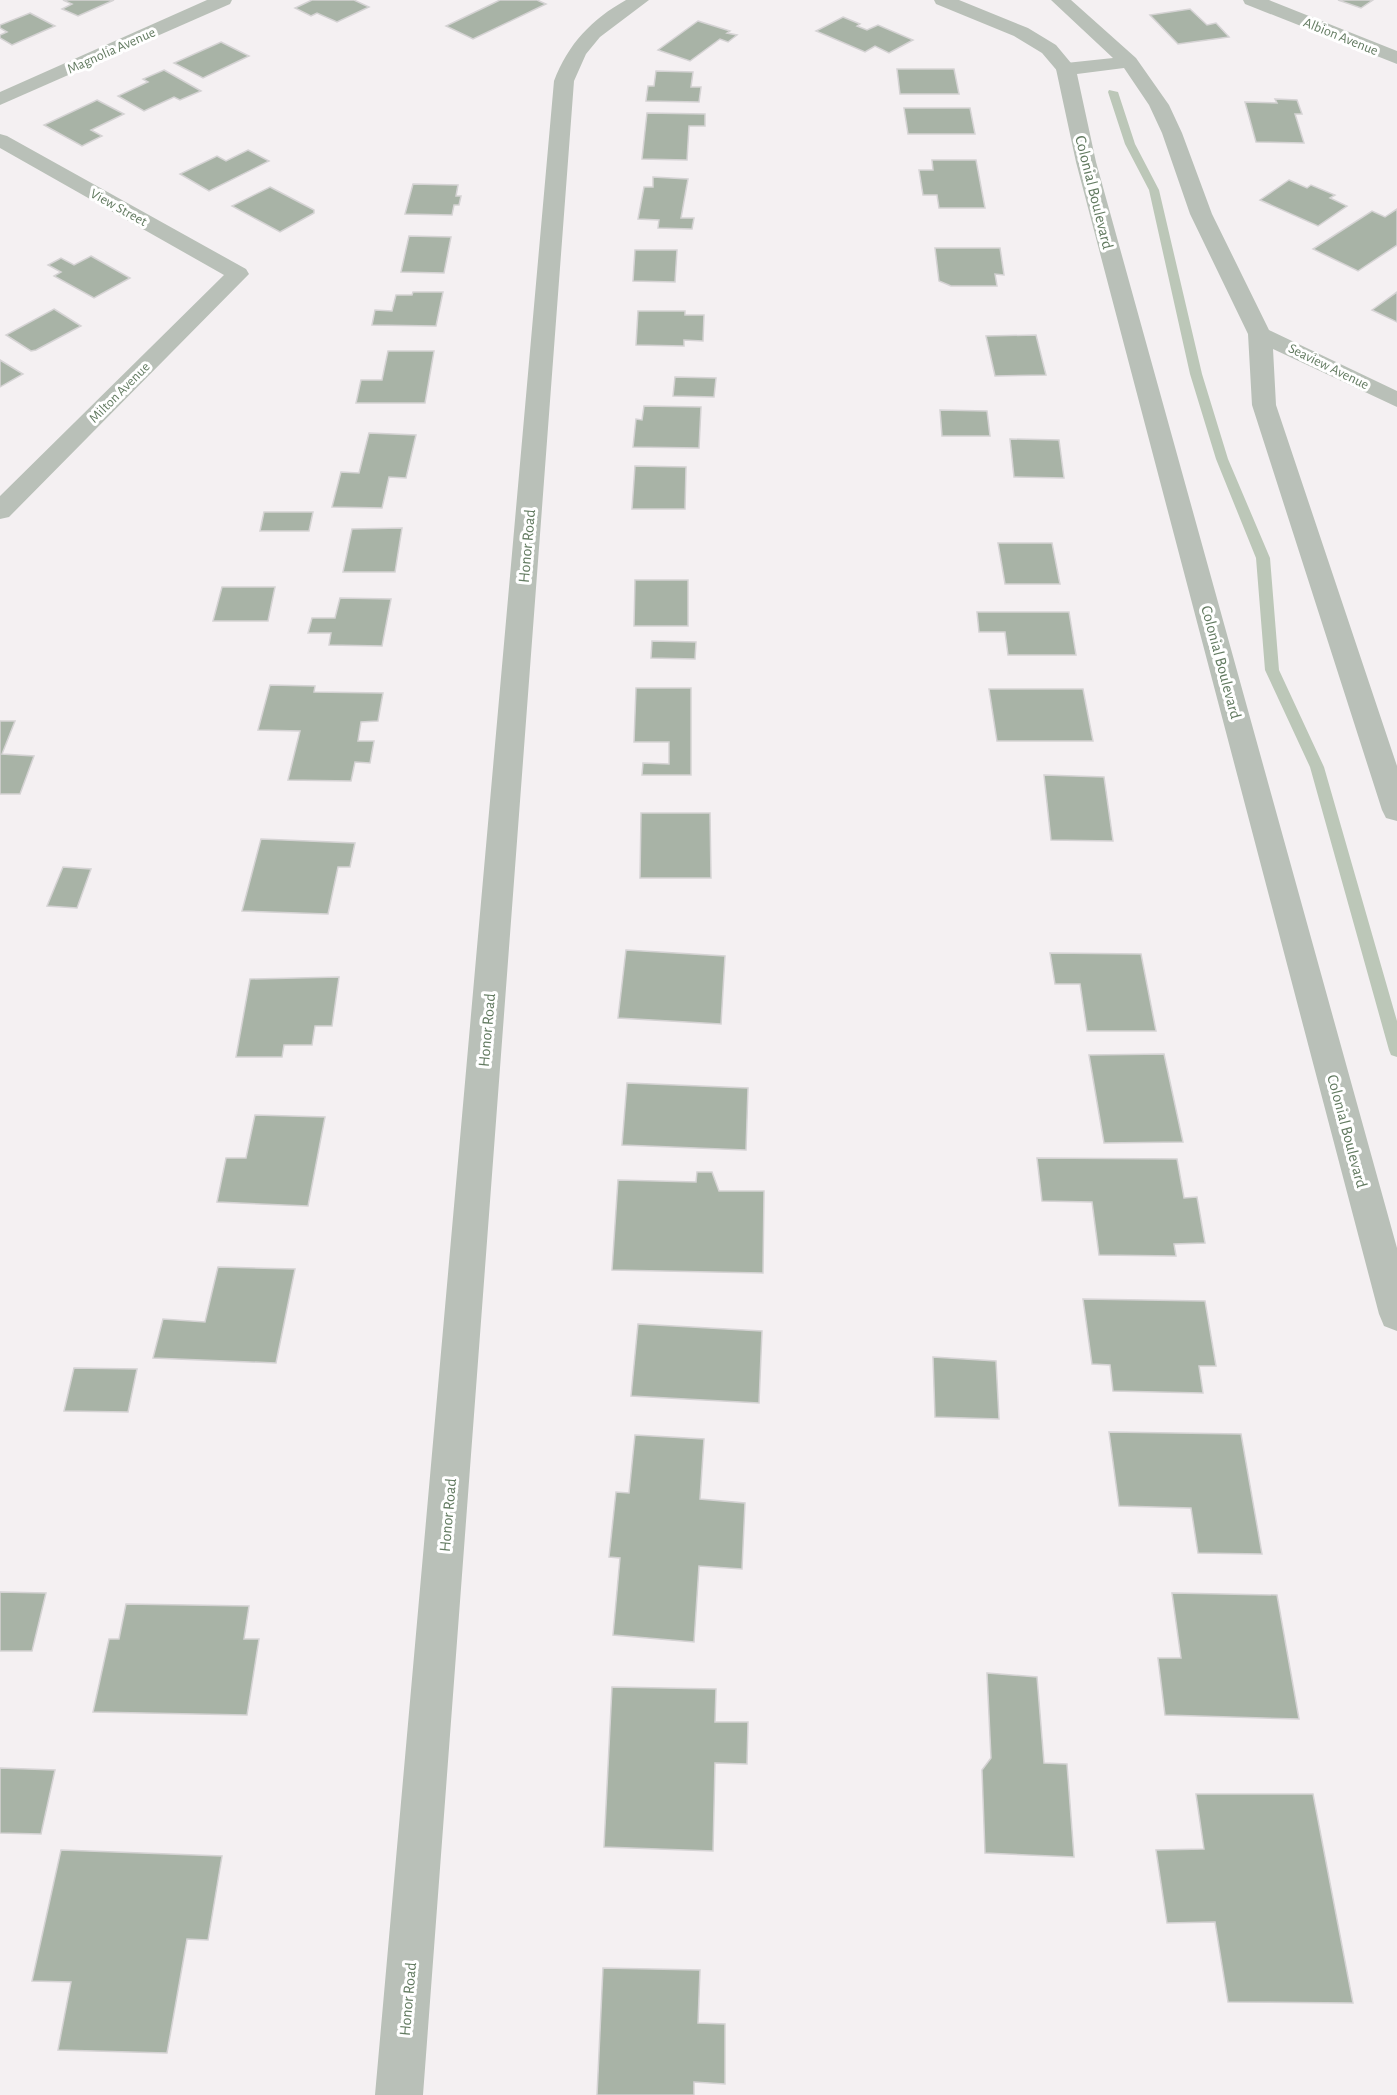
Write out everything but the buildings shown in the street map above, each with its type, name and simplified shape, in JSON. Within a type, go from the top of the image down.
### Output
[{"type":"street","name":"Magnolia Avenue","points":[[0,99],[223,0]]},
{"type":"street","name":"Honor Road","points":[[399,2095],[564,81],[570,61],[579,47],[611,18],[640,0]]},
{"type":"street","points":[[943,0],[1021,32],[1050,49],[1066,69],[1129,62]]},
{"type":"street","name":"Albion Avenue","points":[[1252,0],[1397,58]]},
{"type":"street","points":[[1066,1],[1129,62],[1160,105],[1201,214],[1260,334],[1264,405],[1397,810]]},
{"type":"street","name":"Colonial Boulevard","points":[[1066,69],[1086,162],[1397,1314]]},
{"type":"street","name":"View Street","points":[[0,140],[238,274]]},
{"type":"street","name":"Milton Avenue","points":[[0,511],[238,274]]},
{"type":"street","name":"Seaview Avenue","points":[[1260,334],[1397,400]]},
{"type":"waterway","points":[[1113,92],[1130,144],[1154,190],[1196,374],[1222,459],[1263,558],[1272,670],[1317,767],[1397,1050]]}]
